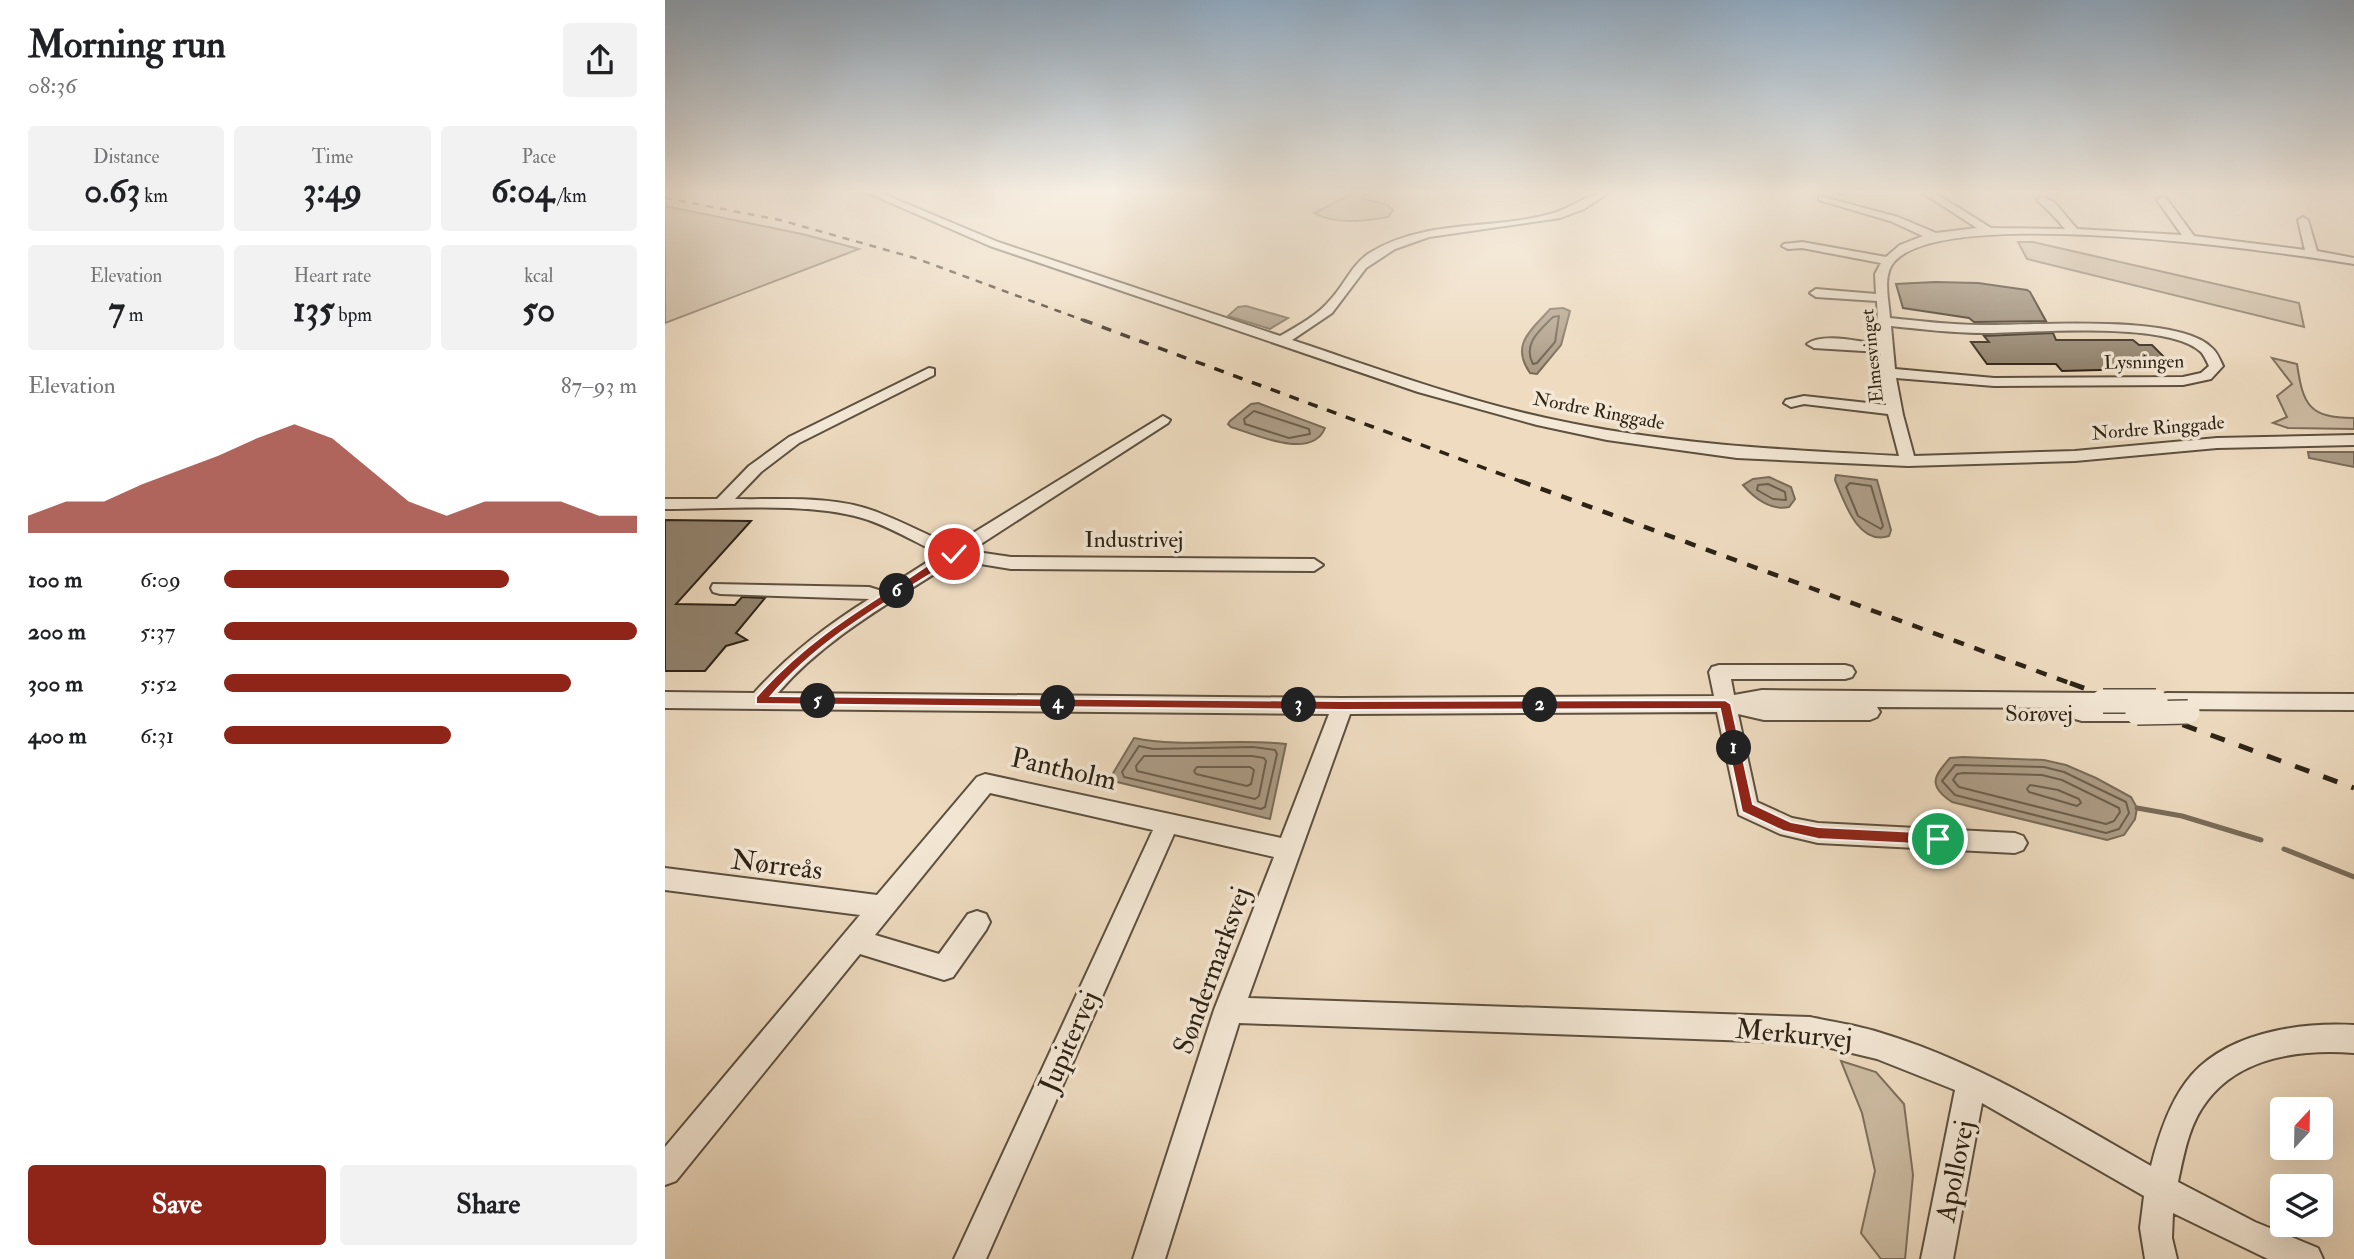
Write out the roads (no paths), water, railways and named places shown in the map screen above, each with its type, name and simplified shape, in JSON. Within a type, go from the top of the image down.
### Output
[{"type":"street","name":"Nordre Ringgade","points":[[1018,252],[1489,408],[1607,435],[1737,453],[1908,461],[2075,456],[2217,443],[2354,440]]},
{"type":"street","points":[[1281,341],[1323,315],[1336,303],[1359,268],[1383,252]]},
{"type":"street","points":[[1838,252],[1888,261],[1899,252]]},
{"type":"street","points":[[2301,252],[2354,261]]},
{"type":"street","name":"Elmesvinget","points":[[1888,261],[1881,274],[1888,373],[1899,435],[1908,461]]},
{"type":"street","points":[[1816,293],[1883,298]]},
{"type":"street","name":"Lysningen","points":[[1885,321],[1980,329],[2152,329],[2200,346],[2216,360],[2212,373],[2202,378],[2183,381],[1994,382],[1888,373]]},
{"type":"street","points":[[1814,344],[1886,349]]},
{"type":"street","points":[[722,504],[755,469],[794,440],[929,372]]},
{"type":"street","points":[[1791,403],[1804,400],[1894,410]]},
{"type":"street","points":[[760,701],[787,669],[810,649],[884,598],[1163,420]]},
{"type":"street","name":"Industrivej","points":[[665,504],[813,505],[844,509],[870,515],[954,554],[1011,563],[1314,565]]},
{"type":"street","points":[[720,588],[869,593],[884,598]]},
{"type":"street","points":[[1846,672],[1719,672],[1747,808],[1788,827],[1818,833],[2015,843]]},
{"type":"street","name":"Sorøvej","points":[[665,700],[1342,706],[1725,704],[1762,698],[2354,702]]},
{"type":"street","name":"Sorøvej","points":[[1725,704],[1764,712],[2354,713]]},
{"type":"street","name":"Søndermarksvej","points":[[1149,1259],[1178,1159],[1228,1010],[1342,706]]},
{"type":"street","name":"Pantholm","points":[[665,1170],[985,783],[1289,850]]},
{"type":"street","name":"Jupitervej","points":[[970,1259],[1167,824]]},
{"type":"street","name":"Nørreås","points":[[665,880],[881,907]]},
{"type":"street","points":[[853,940],[944,968],[977,922]]},
{"type":"street","name":"Merkurvej","points":[[1228,1010],[1810,1030],[1852,1036],[1898,1051],[1971,1084],[2064,1132],[2243,1232],[2307,1259]]},
{"type":"street","points":[[2161,1259],[2155,1231],[2161,1188],[2172,1136],[2195,1092],[2230,1061],[2263,1047],[2301,1038],[2354,1039]]},
{"type":"street","name":"Apollovej","points":[[1937,1259],[1971,1084]]},
{"type":"water","points":[[1246,306],[1288,318],[1270,329],[1228,316],[1238,307]]},
{"type":"water","points":[[1563,308],[1570,311],[1561,345],[1537,374],[1530,373],[1522,354],[1525,338],[1550,309]]},
{"type":"water","points":[[1258,403],[1325,428],[1318,438],[1308,443],[1296,444],[1267,439],[1228,424],[1251,404]]},
{"type":"water","points":[[2308,452],[2354,452],[2354,467],[2309,458]]},
{"type":"water","points":[[1836,475],[1877,480],[1891,530],[1889,536],[1869,534],[1854,520],[1835,480]]},
{"type":"water","points":[[1769,477],[1791,487],[1795,499],[1789,507],[1776,507],[1763,502],[1743,485],[1753,479]]},
{"type":"water","points":[[1134,738],[1171,742],[1286,744],[1270,819],[1109,780]]},
{"type":"water","points":[[1950,758],[2044,760],[2066,765],[2131,797],[2137,808],[2135,819],[2124,835],[2107,840],[1952,802],[1936,786],[1937,776]]},
{"type":"waterway","points":[[2137,808],[2182,816],[2261,840]]},
{"type":"waterway","points":[[2284,849],[2354,877]]},
{"type":"railway","points":[[893,252],[1088,322]]},
{"type":"railway","points":[[1083,320],[1525,483]]},
{"type":"railway","points":[[1520,481],[2075,685]]},
{"type":"railway","points":[[2070,683],[2354,788]]}]
